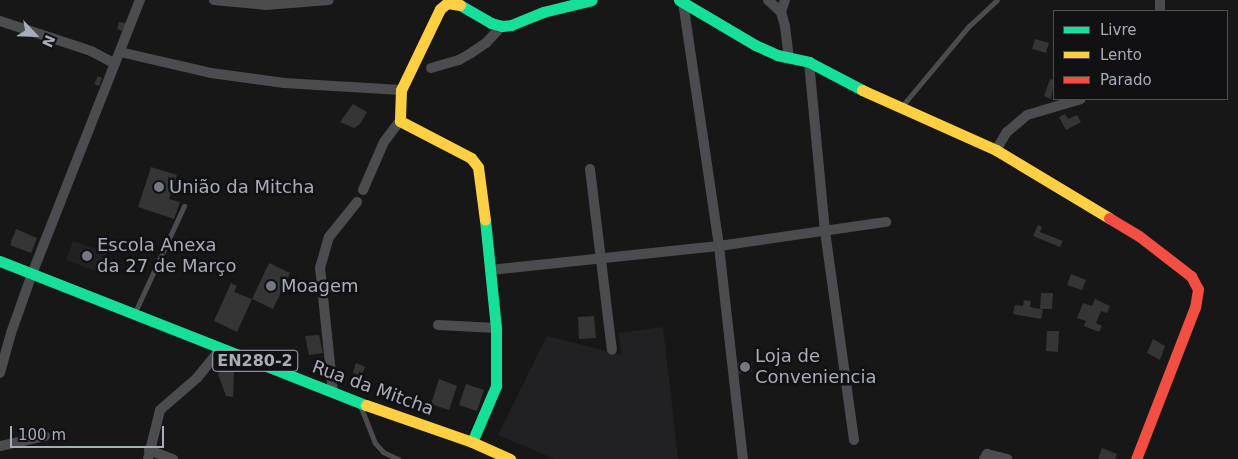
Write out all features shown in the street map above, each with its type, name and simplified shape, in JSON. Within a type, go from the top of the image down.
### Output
[{"type":"street","points":[[0,373],[11,333],[32,274],[140,0]]},
{"type":"street","points":[[214,0],[266,5],[329,0]]},
{"type":"street","points":[[363,190],[384,142],[400,121],[402,90],[440,9],[446,3],[458,4],[491,23],[502,26],[511,25],[543,12],[592,0]]},
{"type":"street","points":[[768,0],[781,12],[785,26],[789,58]]},
{"type":"street","points":[[781,12],[785,0]]},
{"type":"street","points":[[681,1],[755,45],[789,58],[809,62],[867,93],[996,150],[1139,236],[1191,276],[1198,288],[1194,307],[1165,388],[1136,459]]},
{"type":"street","points":[[681,1],[719,246],[743,459]]},
{"type":"street","points":[[0,21],[91,51],[115,64]]},
{"type":"street","points":[[431,68],[458,60],[471,53],[486,43],[502,26]]},
{"type":"street","points":[[120,52],[211,74],[284,84],[402,90]]},
{"type":"street","points":[[809,62],[825,231],[854,440]]},
{"type":"street","points":[[996,150],[1008,132],[1027,115],[1079,100]]},
{"type":"street","points":[[400,121],[431,139],[462,152],[471,158],[478,167],[482,186],[496,328],[496,386],[472,442]]},
{"type":"street","points":[[590,169],[612,350]]},
{"type":"street","points":[[332,392],[320,268],[329,237],[357,202]]},
{"type":"street","points":[[490,270],[719,246],[886,222]]},
{"type":"street","name":"Rua da Mitcha","points":[[0,260],[359,403],[472,442],[509,459]]},
{"type":"street","points":[[438,325],[496,328]]},
{"type":"street","points":[[172,459],[149,455],[160,410],[197,378],[221,348]]},
{"type":"street","points":[[0,446],[45,436]]},
{"type":"street","points":[[984,459],[987,454],[1007,459]]},
{"type":"lane","points":[[901,107],[969,26],[997,0]]},
{"type":"lane","points":[[134,314],[184,206]]},
{"type":"lane","points":[[359,403],[375,443],[383,452],[398,459]]},
{"type":"shaded area","name":"Escola Anexa da 27 de Março","points":[[73,241],[107,253],[101,273],[66,260]]},
{"type":"shaded area","points":[[663,327],[678,459],[555,459],[498,435],[547,336],[622,355],[618,333]]},
{"type":"building","points":[[119,22],[126,23],[122,31],[117,29]]},
{"type":"building","points":[[1035,39],[1049,43],[1046,53],[1032,49]]},
{"type":"building","points":[[98,76],[102,78],[99,86],[94,84]]},
{"type":"building","points":[[1050,79],[1053,80],[1051,99],[1044,96]]},
{"type":"building","points":[[353,104],[367,112],[360,124],[354,128],[340,122]]},
{"type":"building","points":[[1065,114],[1068,119],[1077,115],[1081,122],[1066,130],[1059,117]]},
{"type":"building","name":"União da Mitcha","points":[[151,167],[177,175],[169,199],[180,202],[174,219],[138,207]]},
{"type":"building","points":[[1038,225],[1042,227],[1040,232],[1063,241],[1060,247],[1033,236]]},
{"type":"building","points":[[16,229],[37,238],[31,253],[10,245]]},
{"type":"building","name":"Moagem","points":[[269,263],[290,273],[273,309],[252,299]]},
{"type":"building","points":[[1071,274],[1086,280],[1082,290],[1067,285]]},
{"type":"building","points":[[231,283],[237,286],[234,292],[252,299],[237,332],[214,321]]},
{"type":"building","points":[[1041,293],[1053,293],[1052,309],[1040,309]]},
{"type":"building","points":[[1095,299],[1110,306],[1107,313],[1101,311],[1096,323],[1102,326],[1099,332],[1084,326],[1086,321],[1077,318],[1083,303],[1092,306]]},
{"type":"building","points":[[1024,300],[1031,301],[1030,307],[1043,310],[1041,319],[1013,314],[1015,305],[1023,306]]},
{"type":"building","points":[[594,316],[596,338],[579,339],[578,317]]},
{"type":"building","points":[[1047,331],[1059,331],[1058,352],[1046,351]]},
{"type":"building","points":[[319,335],[323,353],[309,355],[305,336]]},
{"type":"building","points":[[1153,339],[1165,346],[1160,360],[1147,353]]},
{"type":"building","name":"Loja de Conveniencia","points":[[746,360],[746,364],[752,363],[752,371],[739,374],[737,363]]},
{"type":"building","points":[[356,363],[365,367],[361,376],[353,373]]},
{"type":"building","points":[[224,368],[234,372],[233,397],[226,396],[218,374]]},
{"type":"building","points":[[439,379],[457,386],[449,410],[431,404]]},
{"type":"building","points":[[466,384],[484,390],[477,411],[459,405]]},
{"type":"building","points":[[1102,448],[1117,454],[1115,459],[1098,459]]},
{"type":"traffic: fast","points":[[460,5],[491,23],[502,26],[511,25],[543,12],[592,0]]},
{"type":"traffic: fast","points":[[679,0],[755,45],[777,55],[809,62],[862,90]]},
{"type":"traffic: fast","points":[[472,442],[496,386],[496,328],[485,220]]},
{"type":"traffic: fast","points":[[0,261],[366,405]]},
{"type":"traffic: slow","points":[[460,5],[447,3],[440,9],[401,90],[400,121],[471,158],[478,167],[485,220]]},
{"type":"traffic: slow","points":[[862,90],[996,150],[1109,218]]},
{"type":"traffic: slow","points":[[366,405],[472,442],[510,459]]},
{"type":"traffic: jam","points":[[1109,218],[1139,236],[1191,276],[1198,289],[1195,307],[1136,459]]},
{"type":"place","name":"União da Mitcha","points":[[159,187]]},
{"type":"place","name":"Escola Anexa da 27 de Março","points":[[87,256]]},
{"type":"place","name":"Moagem","points":[[271,286]]},
{"type":"place","name":"Loja de Conveniencia","points":[[745,367]]}]
